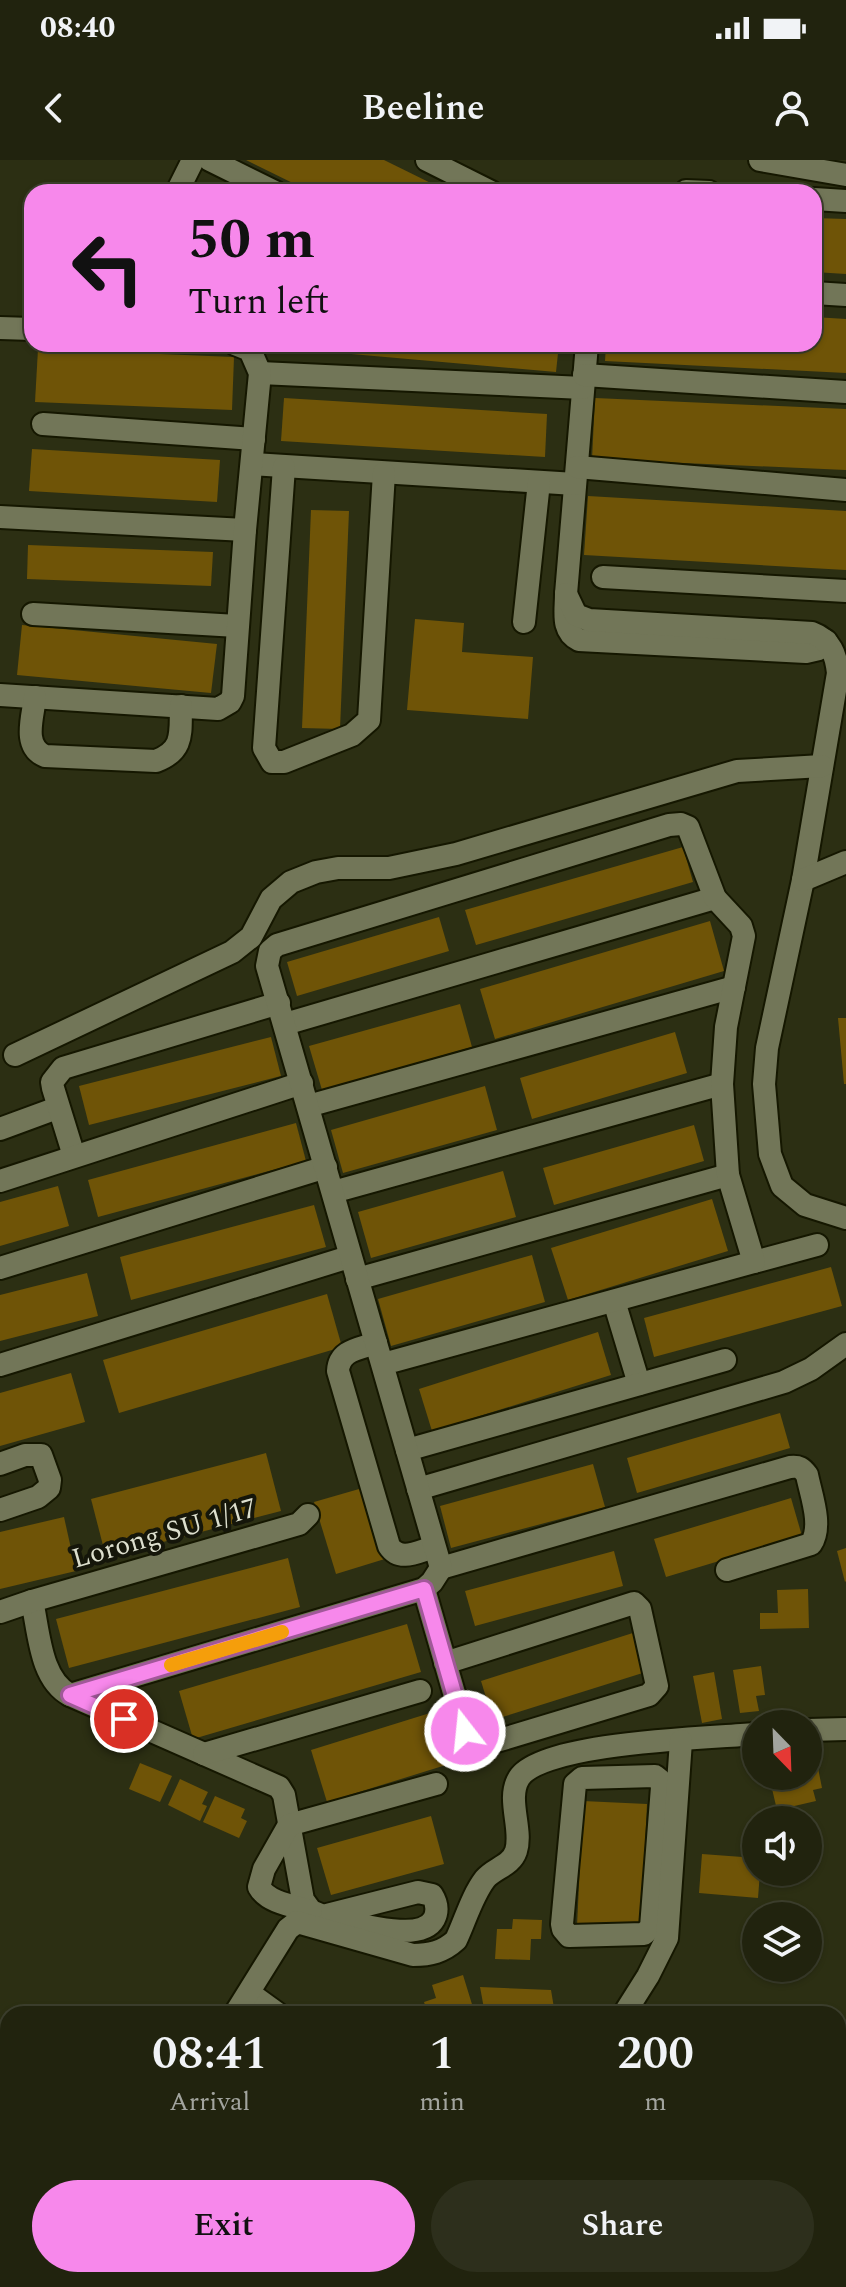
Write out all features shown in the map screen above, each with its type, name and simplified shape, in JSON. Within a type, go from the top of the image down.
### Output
[{"type":"street","points":[[181,184],[193,160]]},
{"type":"street","points":[[210,160],[259,184]]},
{"type":"street","points":[[427,160],[475,184]]},
{"type":"street","points":[[760,160],[846,175]]},
{"type":"street","points":[[822,200],[846,201]]},
{"type":"street","points":[[822,294],[846,295]]},
{"type":"street","points":[[0,328],[24,329]]},
{"type":"street","points":[[0,695],[218,709],[230,702],[233,696],[260,373],[251,352]]},
{"type":"street","points":[[586,352],[566,594],[576,615],[589,620],[812,633],[836,646],[838,673],[803,880],[767,1048],[764,1084],[770,1154],[782,1186],[805,1205],[846,1218]]},
{"type":"street","points":[[260,373],[584,381],[846,392]]},
{"type":"street","points":[[43,424],[254,439]]},
{"type":"street","points":[[252,464],[539,482],[576,475],[846,490]]},
{"type":"street","points":[[284,467],[264,748],[272,762],[284,762],[352,735],[369,720],[384,473]]},
{"type":"street","points":[[524,622],[539,482]]},
{"type":"street","points":[[0,517],[245,530]]},
{"type":"street","points":[[603,577],[846,591]]},
{"type":"street","points":[[33,614],[237,626]]},
{"type":"street","points":[[35,697],[30,740],[32,747],[45,756],[156,761],[168,757],[179,741],[181,706]]},
{"type":"street","points":[[15,1055],[232,952],[251,937],[271,899],[291,882],[316,872],[338,868],[389,868],[456,854],[737,771],[822,766]]},
{"type":"street","points":[[445,1663],[634,1603],[640,1609],[657,1686],[649,1695],[490,1743],[478,1743],[468,1737],[465,1731],[445,1663],[424,1589],[438,1557],[267,966],[270,951],[277,945],[669,825],[688,827],[715,898],[741,926],[744,936],[726,1027],[722,1084],[728,1175],[754,1262]]},
{"type":"street","points":[[803,880],[846,862]]},
{"type":"street","points":[[74,1156],[57,1108],[52,1082],[63,1068],[715,898]]},
{"type":"street","points":[[308,1106],[734,987]]},
{"type":"street","points":[[0,1181],[302,1083]]},
{"type":"street","points":[[333,1192],[722,1084]]},
{"type":"street","points":[[0,1129],[57,1108]]},
{"type":"street","points":[[0,1268],[326,1167]]},
{"type":"street","points":[[357,1279],[728,1175]]},
{"type":"street","points":[[727,1570],[811,1544],[816,1537],[817,1526],[807,1475],[803,1469],[790,1467],[438,1557],[396,1554],[389,1546],[338,1371],[340,1359],[344,1354],[380,1353],[614,1301],[817,1245]]},
{"type":"street","points":[[0,1365],[349,1257]]},
{"type":"street","points":[[614,1301],[639,1384]]},
{"type":"street","points":[[418,1489],[784,1382],[811,1369],[846,1344]]},
{"type":"street","points":[[407,1450],[725,1360]]},
{"type":"street","points":[[0,1464],[25,1455],[41,1455],[50,1480],[49,1488],[38,1497],[0,1510]]},
{"type":"street","name":"Lorong SU 1/17","points":[[0,1612],[299,1524],[308,1515]]},
{"type":"street","points":[[70,1695],[424,1589]]},
{"type":"street","points":[[32,1601],[50,1677],[59,1689],[279,1787],[284,1795],[289,1825],[303,1900],[317,1914],[273,1899],[259,1887],[264,1869],[289,1825],[436,1784]]},
{"type":"street","points":[[204,1754],[420,1691]]},
{"type":"street","points":[[822,1730],[846,1729]]},
{"type":"street","points":[[240,2006],[288,1929],[297,1922],[413,1955],[427,1955],[449,1947],[456,1940],[485,1880],[508,1863],[516,1852],[516,1784],[530,1766],[553,1757],[587,1750],[742,1735]]},
{"type":"street","points":[[671,1783],[655,1776],[582,1778],[575,1784],[562,1924],[565,1933],[573,1936],[648,1932],[671,1783],[681,1741]]},
{"type":"street","points":[[629,2006],[667,1938],[671,1783]]},
{"type":"street","points":[[249,1993],[267,2006]]},
{"type":"building","points":[[246,160],[384,160],[433,184],[295,184]]},
{"type":"building","points":[[822,218],[846,219],[846,274],[822,272]]},
{"type":"building","points":[[822,318],[846,319],[846,373],[605,361],[606,352],[822,352]]},
{"type":"building","points":[[38,352],[234,357],[232,410],[35,402]]},
{"type":"building","points":[[340,352],[558,352],[556,372]]},
{"type":"building","points":[[284,398],[547,414],[545,457],[281,441]]},
{"type":"building","points":[[595,398],[846,409],[846,470],[592,459]]},
{"type":"building","points":[[32,449],[220,460],[217,502],[29,491]]},
{"type":"building","points":[[588,496],[846,511],[846,570],[584,555]]},
{"type":"building","points":[[311,510],[349,511],[340,729],[302,728]]},
{"type":"building","points":[[28,545],[213,552],[211,586],[27,579]]},
{"type":"building","points":[[415,619],[464,623],[462,652],[533,657],[528,719],[407,710]]},
{"type":"building","points":[[22,625],[217,644],[211,693],[17,675]]},
{"type":"building","points":[[683,847],[693,882],[476,945],[465,910]]},
{"type":"building","points":[[439,917],[449,951],[297,996],[287,962]]},
{"type":"building","points":[[710,921],[724,971],[495,1039],[480,989]]},
{"type":"building","points":[[460,1004],[472,1047],[322,1090],[309,1046]]},
{"type":"building","points":[[838,1018],[846,1018],[846,1084],[844,1084]]},
{"type":"building","points":[[675,1032],[687,1073],[532,1119],[520,1078]]},
{"type":"building","points":[[271,1037],[281,1076],[89,1125],[79,1086]]},
{"type":"building","points":[[485,1086],[497,1130],[343,1173],[331,1130]]},
{"type":"building","points":[[296,1123],[306,1161],[98,1217],[88,1180]]},
{"type":"building","points":[[694,1125],[704,1161],[554,1205],[543,1168]]},
{"type":"building","points":[[503,1171],[516,1217],[371,1258],[358,1212]]},
{"type":"building","points":[[58,1186],[69,1226],[0,1246],[0,1202]]},
{"type":"building","points":[[712,1199],[728,1251],[568,1300],[551,1248]]},
{"type":"building","points":[[314,1205],[326,1247],[131,1300],[120,1257]]},
{"type":"building","points":[[532,1255],[545,1302],[391,1346],[378,1299]]},
{"type":"building","points":[[831,1267],[842,1306],[654,1357],[644,1318]]},
{"type":"building","points":[[87,1273],[98,1316],[0,1341],[0,1295]]},
{"type":"building","points":[[327,1294],[342,1347],[119,1413],[103,1360]]},
{"type":"building","points":[[598,1332],[611,1375],[432,1431],[419,1389]]},
{"type":"building","points":[[71,1373],[85,1422],[0,1446],[0,1393]]},
{"type":"building","points":[[780,1413],[790,1448],[637,1493],[627,1458]]},
{"type":"building","points":[[266,1453],[281,1511],[106,1557],[91,1499]]},
{"type":"building","points":[[593,1464],[605,1507],[451,1548],[440,1506]]},
{"type":"building","points":[[366,1487],[388,1558],[336,1574],[314,1502]]},
{"type":"building","points":[[791,1498],[802,1536],[666,1577],[654,1539]]},
{"type":"building","points":[[64,1517],[76,1571],[0,1589],[0,1532]]},
{"type":"building","points":[[846,1548],[846,1581],[845,1582],[837,1551]]},
{"type":"building","points":[[614,1551],[623,1586],[475,1626],[465,1591]]},
{"type":"building","points":[[288,1558],[300,1607],[69,1668],[56,1619]]},
{"type":"building","points":[[808,1589],[809,1628],[760,1629],[760,1613],[778,1613],[777,1590]]},
{"type":"building","points":[[407,1624],[421,1672],[193,1739],[179,1691]]},
{"type":"building","points":[[636,1632],[649,1671],[493,1720],[481,1681]]},
{"type":"building","points":[[761,1666],[765,1695],[756,1696],[759,1710],[742,1710],[740,1713],[733,1670]]},
{"type":"building","points":[[714,1672],[722,1719],[702,1723],[693,1676]]},
{"type":"building","points":[[430,1713],[446,1765],[327,1802],[311,1750]]},
{"type":"building","points":[[140,1763],[172,1776],[160,1802],[129,1789]]},
{"type":"building","points":[[180,1779],[208,1792],[202,1804],[207,1806],[200,1821],[168,1805]]},
{"type":"building","points":[[772,1790],[813,1790],[816,1801],[776,1806]]},
{"type":"building","points":[[215,1796],[245,1809],[241,1818],[247,1821],[239,1838],[203,1822]]},
{"type":"building","points":[[583,1801],[647,1804],[641,1929],[577,1926]]},
{"type":"building","points":[[431,1816],[444,1864],[331,1895],[317,1848]]},
{"type":"building","points":[[702,1854],[742,1857],[742,1886],[759,1886],[758,1898],[699,1893]]},
{"type":"building","points":[[513,1919],[542,1920],[541,1939],[531,1939],[530,1960],[495,1959],[497,1929],[512,1929]]},
{"type":"building","points":[[463,1975],[473,2006],[425,2006],[424,2002],[436,1998],[432,1985]]},
{"type":"building","points":[[480,1987],[551,1990],[554,2006],[484,2006]]},
{"type":"slow traffic","points":[[171,1665],[282,1632]]},
{"type":"route","points":[[124,1719],[70,1695],[424,1589],[465,1731]]}]
